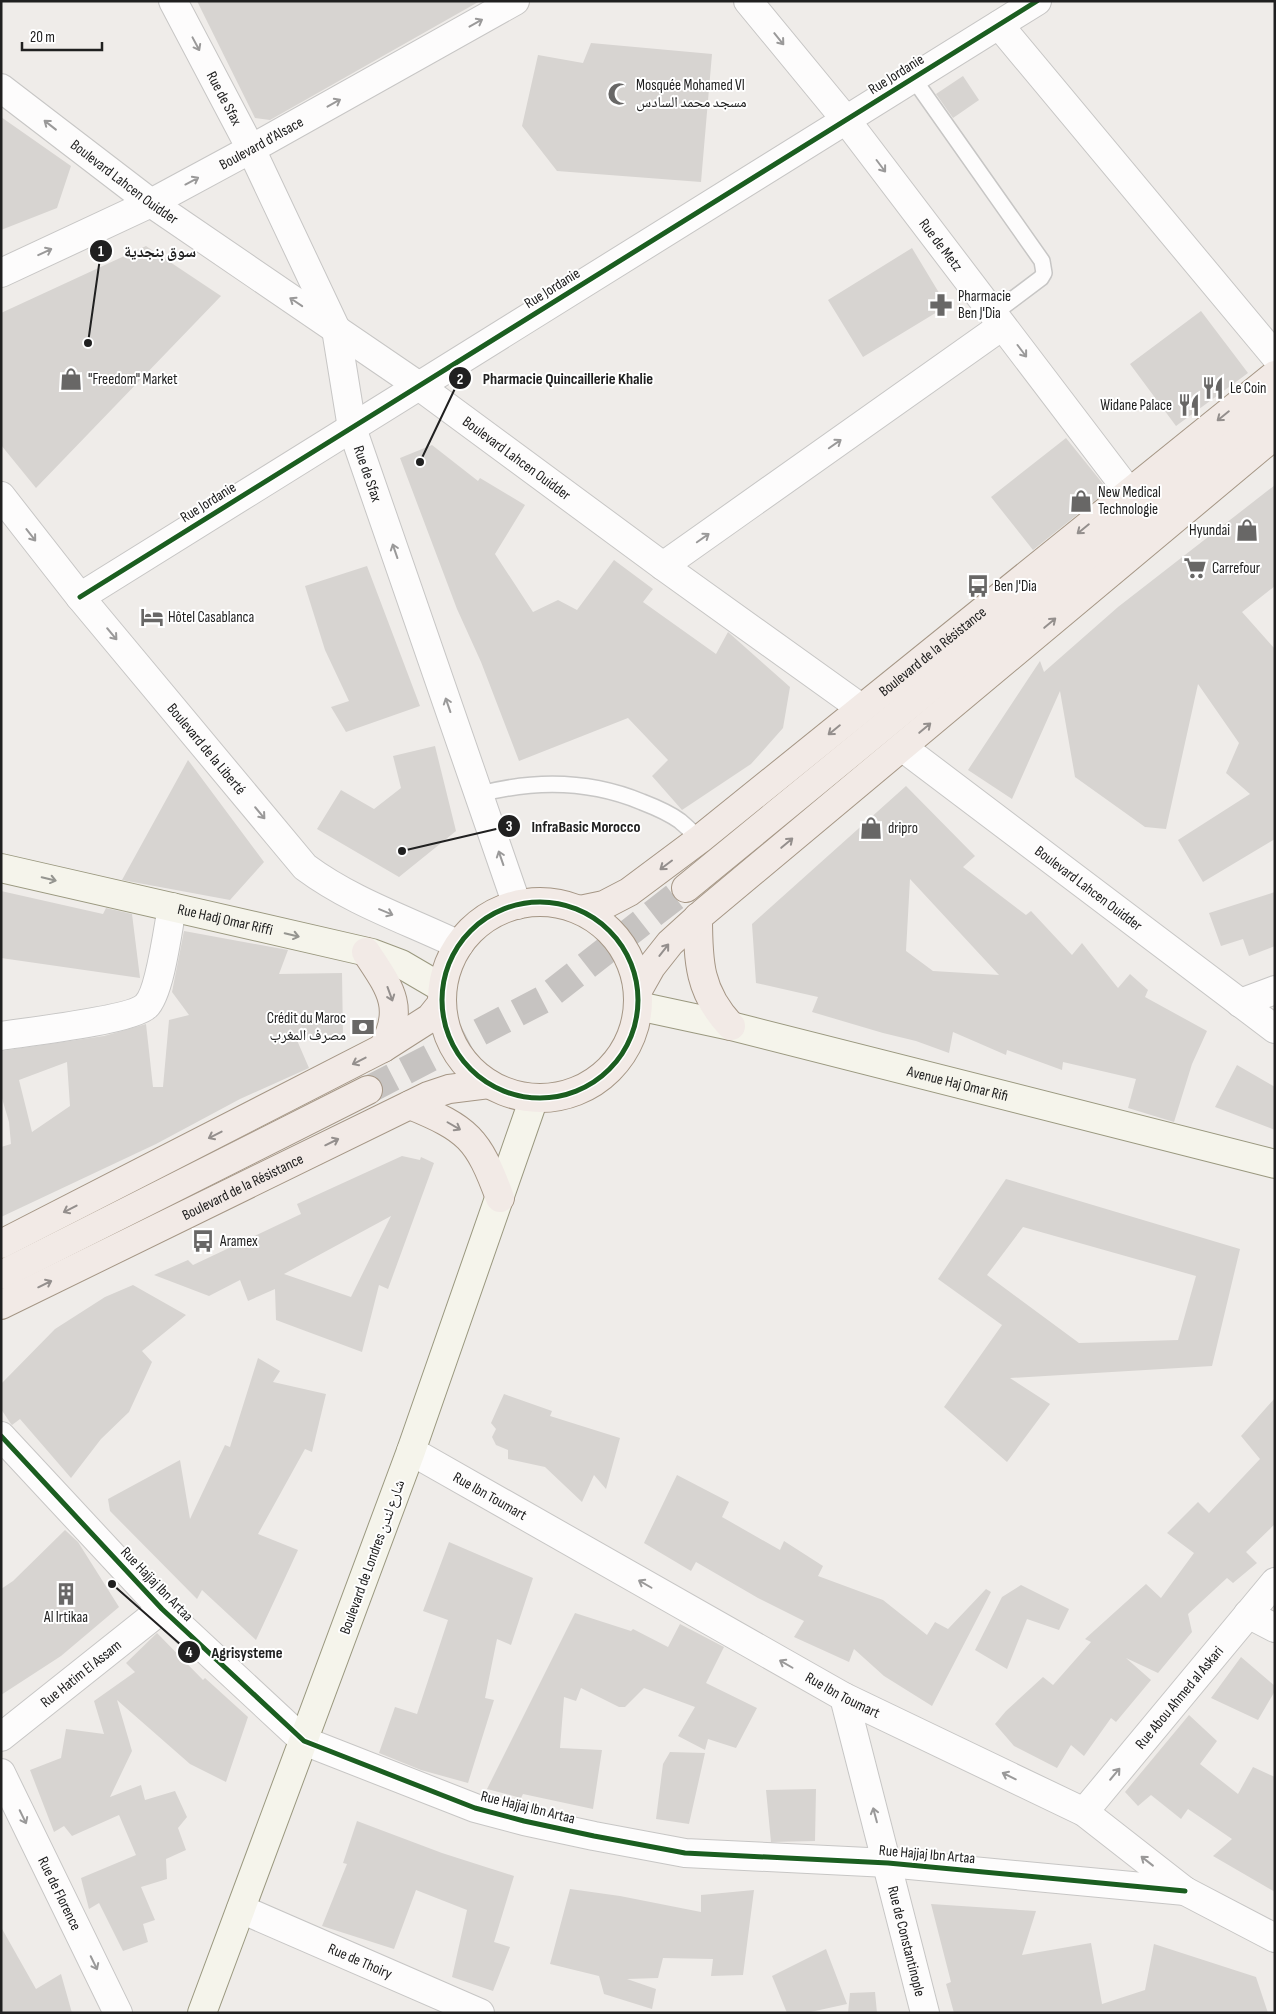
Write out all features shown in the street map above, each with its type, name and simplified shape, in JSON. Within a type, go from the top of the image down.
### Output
[{"type":"main road","name":"Boulevard de la Résistance","points":[[580,910],[604,905],[629,892],[700,840],[1275,375]]},
{"type":"main road","points":[[686,888],[1275,405]]},
{"type":"main road","points":[[638,998],[651,968],[670,943],[698,917],[1275,435]]},
{"type":"main road","points":[[1,1244],[384,1048],[430,1018],[442,996],[450,960],[459,944],[484,919],[500,910],[517,904],[552,902],[580,910],[604,925],[624,948],[636,975],[638,998],[636,1023],[630,1039],[611,1068],[583,1088],[567,1094],[534,1098],[517,1095],[489,1084],[464,1062],[448,1034],[442,996]]},
{"type":"main road","points":[[698,917],[701,971],[705,986],[717,1011],[731,1026]]},
{"type":"main road","points":[[366,952],[388,988],[394,1003],[395,1018],[392,1032],[384,1048]]},
{"type":"main road","name":"Boulevard de la Résistance","points":[[1,1305],[410,1105],[449,1089],[489,1084]]},
{"type":"main road","points":[[1,1275],[368,1090]]},
{"type":"main road","points":[[410,1105],[439,1117],[462,1130],[471,1139],[485,1161],[500,1198]]},
{"type":"street","name":"Rue de Sfax","points":[[173,1],[251,149],[336,329],[352,428],[517,904]]},
{"type":"street","name":"Boulevard d'Alsace","points":[[1,273],[151,203],[514,1]]},
{"type":"street","name":"Rue de Metz","points":[[748,1],[846,120],[1129,492]]},
{"type":"street","name":"Rue Jordanie","points":[[80,597],[1037,1]]},
{"type":"street","points":[[999,25],[1275,356]]},
{"type":"street","name":"Boulevard Lahcen Ouidder","points":[[1,88],[151,203],[419,386],[663,566],[861,708]]},
{"type":"street","points":[[663,566],[998,320]]},
{"type":"street","name":"Boulevard de la Liberté","points":[[1,496],[80,597],[305,866],[328,884],[354,898],[459,944]]},
{"type":"street","name":"Boulevard Lahcen Ouidder","points":[[902,747],[1275,1029]]},
{"type":"street","name":"Rue Hadj Omar Riffi","points":[[1,868],[366,952],[401,964],[442,996]]},
{"type":"street","points":[[1,1036],[113,1018],[135,1012],[147,1005],[156,986],[172,907]]},
{"type":"street","points":[[1240,1003],[1275,990]]},
{"type":"street","name":"Avenue Haj Omar Rifi","points":[[638,998],[731,1026],[1275,1164]]},
{"type":"street","name":"Boulevard de Londres شارع لندن","points":[[202,2013],[411,1451],[534,1098]]},
{"type":"street","name":"Rue Hajjaj Ibn Artaa","points":[[1,1436],[162,1609],[304,1741],[475,1808],[524,1821],[685,1853],[888,1863],[1185,1891]]},
{"type":"street","name":"Rue Ibn Toumart","points":[[411,1451],[844,1697],[1084,1812],[1185,1891],[1275,1938]]},
{"type":"street","name":"Rue Abou Ahmed al Askari","points":[[1084,1812],[1275,1582]]},
{"type":"street","name":"Rue Hatim El Assam","points":[[1,1737],[162,1609]]},
{"type":"street","points":[[1248,1614],[1275,1628]]},
{"type":"street","name":"Rue de Constantinople","points":[[844,1697],[925,2013]]},
{"type":"street","name":"Rue de Florence","points":[[1,1773],[118,2013]]},
{"type":"street","name":"Rue de Thoiry","points":[[241,1909],[480,2013]]},
{"type":"lane","points":[[913,78],[1042,261],[1044,273],[1041,278],[998,320]]},
{"type":"lane","points":[[480,794],[504,788],[554,783],[604,790],[628,796],[653,806],[679,820],[700,840]]},
{"type":"building","points":[[197,1],[480,1],[270,120],[255,118]]},
{"type":"building","name":"Mosquée Mohamed VI مسجد محمد السادس","points":[[591,43],[712,54],[701,182],[557,171],[522,126],[538,55],[583,63]]},
{"type":"building","points":[[963,76],[979,100],[953,118],[936,94]]},
{"type":"building","points":[[1,117],[71,166],[57,208],[1,230]]},
{"type":"building","name":"\"Freedom\" Market","points":[[146,246],[221,296],[36,488],[1,445],[1,313]]},
{"type":"building","points":[[912,248],[947,306],[863,357],[828,300]]},
{"type":"building","points":[[1201,311],[1248,373],[1176,426],[1130,364]]},
{"type":"building","points":[[1066,438],[1108,490],[1033,550],[991,497]]},
{"type":"building","points":[[432,445],[478,481],[480,478],[525,505],[495,554],[533,612],[558,600],[577,610],[614,560],[653,589],[643,602],[716,654],[728,632],[790,687],[783,728],[751,764],[682,810],[652,776],[668,760],[628,718],[519,761],[481,662],[457,609],[400,458]]},
{"type":"building","points":[[1275,485],[1275,586],[1242,612],[1275,649],[1275,839],[1203,882],[1178,840],[1250,794],[1226,773],[1239,743],[1198,684],[1166,829],[1145,827],[1075,777],[1060,691],[1012,799],[968,770],[1040,661],[1044,672],[1118,607]]},
{"type":"building","points":[[367,566],[420,706],[346,732],[331,707],[349,701],[325,650],[305,586]]},
{"type":"building","points":[[435,746],[456,831],[399,877],[317,829],[341,790],[374,809],[401,788],[393,756]]},
{"type":"building","points":[[188,760],[264,862],[230,900],[122,880]]},
{"type":"building","points":[[906,786],[975,856],[963,867],[1026,915],[1031,911],[1072,955],[1082,943],[1118,988],[1130,974],[1148,990],[1145,997],[1207,1031],[1192,1064],[1174,1122],[1128,1108],[1136,1079],[1063,1062],[1062,1070],[1007,1050],[1006,1055],[953,1032],[949,1053],[916,1041],[812,1012],[818,997],[756,983],[752,924]],"holes":[[[910,879],[999,975],[933,971],[906,951]]]},
{"type":"building","points":[[1,891],[103,914],[106,908],[132,914],[140,978],[1,958]]},
{"type":"building","points":[[1275,892],[1275,946],[1249,956],[1243,939],[1221,946],[1209,913]]},
{"type":"building","points":[[184,931],[288,950],[279,974],[342,973],[343,1037],[296,1038],[309,1068],[240,1099],[156,1144],[1,1217],[1,1147],[11,1144],[9,1122],[1,1095],[1,1051],[104,1036],[146,1024],[153,1087],[163,1087],[169,1020],[189,1015],[172,992]],"holes":[[[67,1062],[70,1106],[32,1132],[19,1080]]]},
{"type":"building","points":[[1237,1065],[1275,1087],[1275,1130],[1215,1107]]},
{"type":"building","points":[[402,1156],[420,1160],[421,1157],[434,1163],[388,1289],[379,1285],[362,1352],[276,1320],[275,1289],[248,1301],[240,1280],[209,1296],[154,1275],[188,1260],[193,1265],[301,1214],[297,1204]],"holes":[[[391,1216],[351,1297],[284,1274]]]},
{"type":"building","points":[[1006,1179],[1240,1249],[1212,1366],[1010,1378],[1050,1404],[1007,1462],[944,1407],[1002,1325],[938,1279]],"holes":[[[1023,1227],[1196,1276],[1178,1340],[1079,1343],[987,1275]]]},
{"type":"building","points":[[133,1285],[186,1315],[142,1351],[152,1362],[129,1412],[101,1439],[71,1478],[20,1419],[11,1424],[1,1409],[1,1384],[55,1329],[105,1297]]},
{"type":"building","points":[[258,1358],[280,1371],[273,1382],[326,1394],[312,1452],[305,1449],[258,1534],[298,1550],[256,1640],[202,1590],[197,1599],[110,1511],[108,1499],[180,1460],[190,1519],[225,1445],[230,1447]]},
{"type":"building","points":[[504,1394],[552,1411],[550,1416],[620,1438],[606,1489],[594,1475],[582,1502],[545,1467],[508,1459],[508,1450],[496,1445],[492,1437],[496,1429],[491,1423]]},
{"type":"building","points":[[1275,1398],[1275,1524],[1246,1552],[1257,1563],[1233,1583],[1227,1578],[1188,1614],[1192,1632],[1158,1673],[1126,1658],[1151,1680],[1116,1722],[1111,1718],[1084,1756],[1071,1745],[1057,1768],[1014,1746],[995,1724],[1006,1711],[1043,1677],[1053,1685],[1091,1642],[1085,1639],[1146,1584],[1161,1598],[1194,1553],[1167,1533],[1198,1502],[1209,1513],[1260,1459],[1241,1436]]},
{"type":"building","points":[[677,1475],[729,1502],[722,1517],[780,1550],[784,1541],[823,1566],[818,1576],[883,1600],[927,1635],[935,1622],[948,1629],[986,1589],[991,1592],[932,1706],[884,1676],[854,1649],[849,1662],[794,1637],[804,1621],[758,1598],[696,1562],[691,1571],[644,1543]]},
{"type":"building","name":"Al Irtikaa","points":[[65,1530],[78,1542],[119,1607],[61,1656],[1,1695],[1,1589],[13,1581]]},
{"type":"building","points":[[449,1542],[533,1578],[511,1645],[497,1639],[485,1698],[494,1700],[468,1783],[421,1770],[379,1753],[395,1707],[417,1714],[448,1620],[423,1611]]},
{"type":"building","points":[[1021,1585],[1069,1609],[1059,1630],[1027,1619],[1007,1669],[975,1650],[1002,1597]]},
{"type":"building","points":[[575,1613],[631,1631],[633,1629],[668,1647],[680,1624],[724,1647],[706,1683],[757,1708],[736,1748],[708,1739],[705,1750],[678,1736],[695,1707],[644,1688],[625,1707],[619,1707],[581,1688],[576,1701],[564,1697],[560,1748],[602,1750],[593,1809],[523,1794],[521,1798],[487,1789]]},
{"type":"building","points":[[157,1633],[203,1680],[205,1678],[248,1717],[226,1782],[190,1764],[117,1700],[132,1751],[110,1797],[141,1785],[145,1800],[175,1791],[187,1817],[178,1828],[186,1850],[166,1859],[167,1879],[141,1887],[155,1920],[143,1924],[148,1942],[123,1951],[99,1903],[89,1909],[81,1878],[136,1855],[119,1815],[72,1836],[64,1826],[54,1832],[30,1770],[61,1758],[66,1729],[104,1734],[94,1701],[135,1672],[126,1663]]},
{"type":"building","points":[[1241,1657],[1275,1686],[1275,1691],[1258,1720],[1211,1698]]},
{"type":"building","points":[[1189,1715],[1217,1741],[1200,1764],[1238,1794],[1253,1767],[1275,1777],[1275,1892],[1213,1856],[1232,1839],[1188,1809],[1181,1819],[1151,1795],[1138,1806],[1125,1792]]},
{"type":"building","points":[[670,1752],[705,1753],[689,1824],[656,1819],[663,1764]]},
{"type":"building","points":[[816,1789],[815,1841],[771,1842],[766,1790]]},
{"type":"building","points":[[357,1821],[442,1853],[514,1876],[494,1942],[510,1947],[493,1991],[452,1977],[467,1910],[416,1890],[394,1949],[322,1926],[347,1864],[343,1863]]},
{"type":"building","points":[[570,1889],[620,1896],[701,1912],[701,1895],[754,1890],[743,1975],[711,1976],[713,1959],[663,1958],[658,1978],[627,1979],[656,1989],[652,2009],[604,1994],[599,1976],[550,1964]]},
{"type":"building","points":[[931,1904],[1036,1911],[1022,1955],[1091,1943],[1102,2004],[1145,1990],[1154,1944],[1256,1977],[1268,2013],[954,2013],[946,1984],[951,1982]]},
{"type":"building","points":[[1,1927],[36,1989],[61,1974],[72,2013],[1,2013]]},
{"type":"building","points":[[826,1949],[847,2004],[806,2013],[787,2013],[772,1976]]},
{"type":"building","points":[[875,1992],[877,2013],[848,2013],[850,1993]]},
{"type":"tunnel","points":[[368,1090],[544,999],[686,888]]},
{"type":"cycle path","points":[[80,597],[1037,1]]},
{"type":"cycle path","points":[[530,902],[550,902],[577,909],[602,924],[616,938],[631,963],[638,990],[638,1000],[638,1010],[631,1037],[616,1062],[602,1076],[577,1091],[568,1094],[550,1098],[530,1098],[503,1091],[478,1076],[464,1062],[449,1037],[446,1028],[442,1010],[442,990],[449,963],[464,938],[478,924],[503,909],[512,906],[530,902]]},
{"type":"cycle path","points":[[1,1436],[162,1609],[304,1741],[475,1808],[524,1821],[685,1853],[888,1863],[1185,1891]]},
{"type":"place","name":"Mosquée Mohamed VI مسجد محمد السادس","points":[[619,94]]},
{"type":"place","name":"Pharmacie Ben J'Dia","points":[[941,305]]},
{"type":"place","name":"سوق بنجدية","points":[[88,343]]},
{"type":"place","name":"\"Freedom\" Market","points":[[71,379]]},
{"type":"place","name":"Le Coin","points":[[1213,388]]},
{"type":"place","name":"Widane Palace","points":[[1189,405]]},
{"type":"place","name":"Pharmacie Quincaillerie Khalie","points":[[420,462]]},
{"type":"place","name":"New Medical Technologie","points":[[1081,501]]},
{"type":"place","name":"Hyundai","points":[[1247,530]]},
{"type":"place","name":"Carrefour","points":[[1195,568]]},
{"type":"place","name":"Ben J'Dia","points":[[978,586]]},
{"type":"place","name":"Hôtel Casablanca","points":[[152,617]]},
{"type":"place","name":"dripro","points":[[871,828]]},
{"type":"place","name":"InfraBasic Morocco","points":[[402,851]]},
{"type":"place","name":"Crédit du Maroc مصرف المغرب","points":[[363,1027]]},
{"type":"place","name":"Aramex","points":[[203,1241]]},
{"type":"place","name":"Agrisysteme","points":[[112,1584]]},
{"type":"place","name":"Al Irtikaa","points":[[66,1594]]}]
